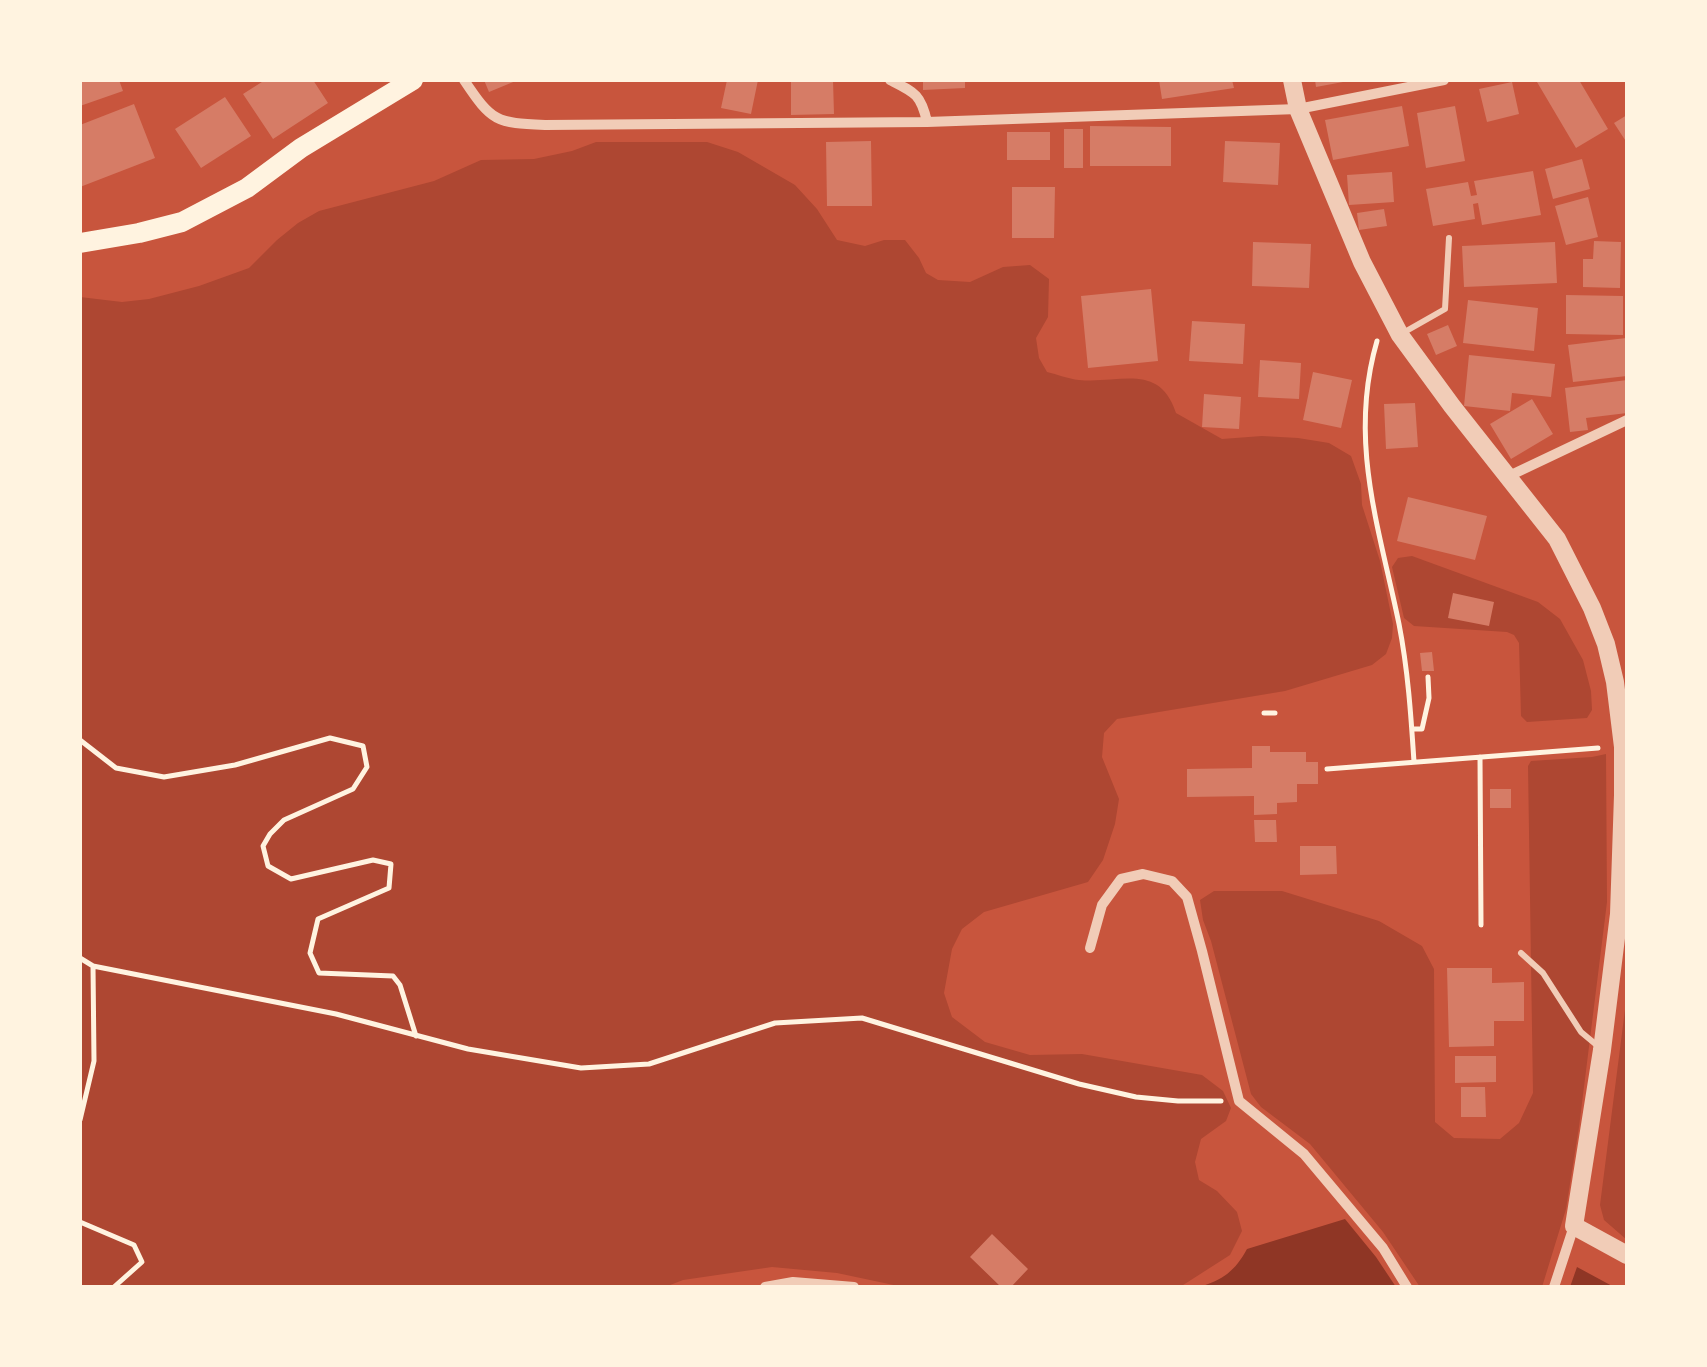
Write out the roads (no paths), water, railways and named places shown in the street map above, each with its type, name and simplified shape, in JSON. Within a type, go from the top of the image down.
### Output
[{"type":"main road","points":[[81,240],[139,233],[182,222],[247,188],[301,148],[413,80]]},
{"type":"street","points":[[464,80],[490,114],[510,124],[566,125],[927,122],[1298,109],[1444,80]]},
{"type":"street","points":[[890,80],[916,93],[927,122]]},
{"type":"street","points":[[1292,80],[1298,109],[1362,262],[1400,335],[1556,539],[1592,608],[1615,682],[1623,796],[1619,914],[1574,1226],[1554,1287]]},
{"type":"street","points":[[1510,476],[1627,420]]},
{"type":"street","points":[[1090,948],[1102,905],[1121,880],[1143,874],[1172,881],[1186,897],[1239,1101],[1304,1154],[1383,1248],[1407,1287]]},
{"type":"street","points":[[1574,1226],[1627,1254]]},
{"type":"street","points":[[765,1287],[793,1282],[854,1287]]},
{"type":"lane","points":[[1400,335],[1445,309],[1450,238]]},
{"type":"lane","points":[[1521,953],[1544,973],[1582,1032],[1602,1050]]}]
